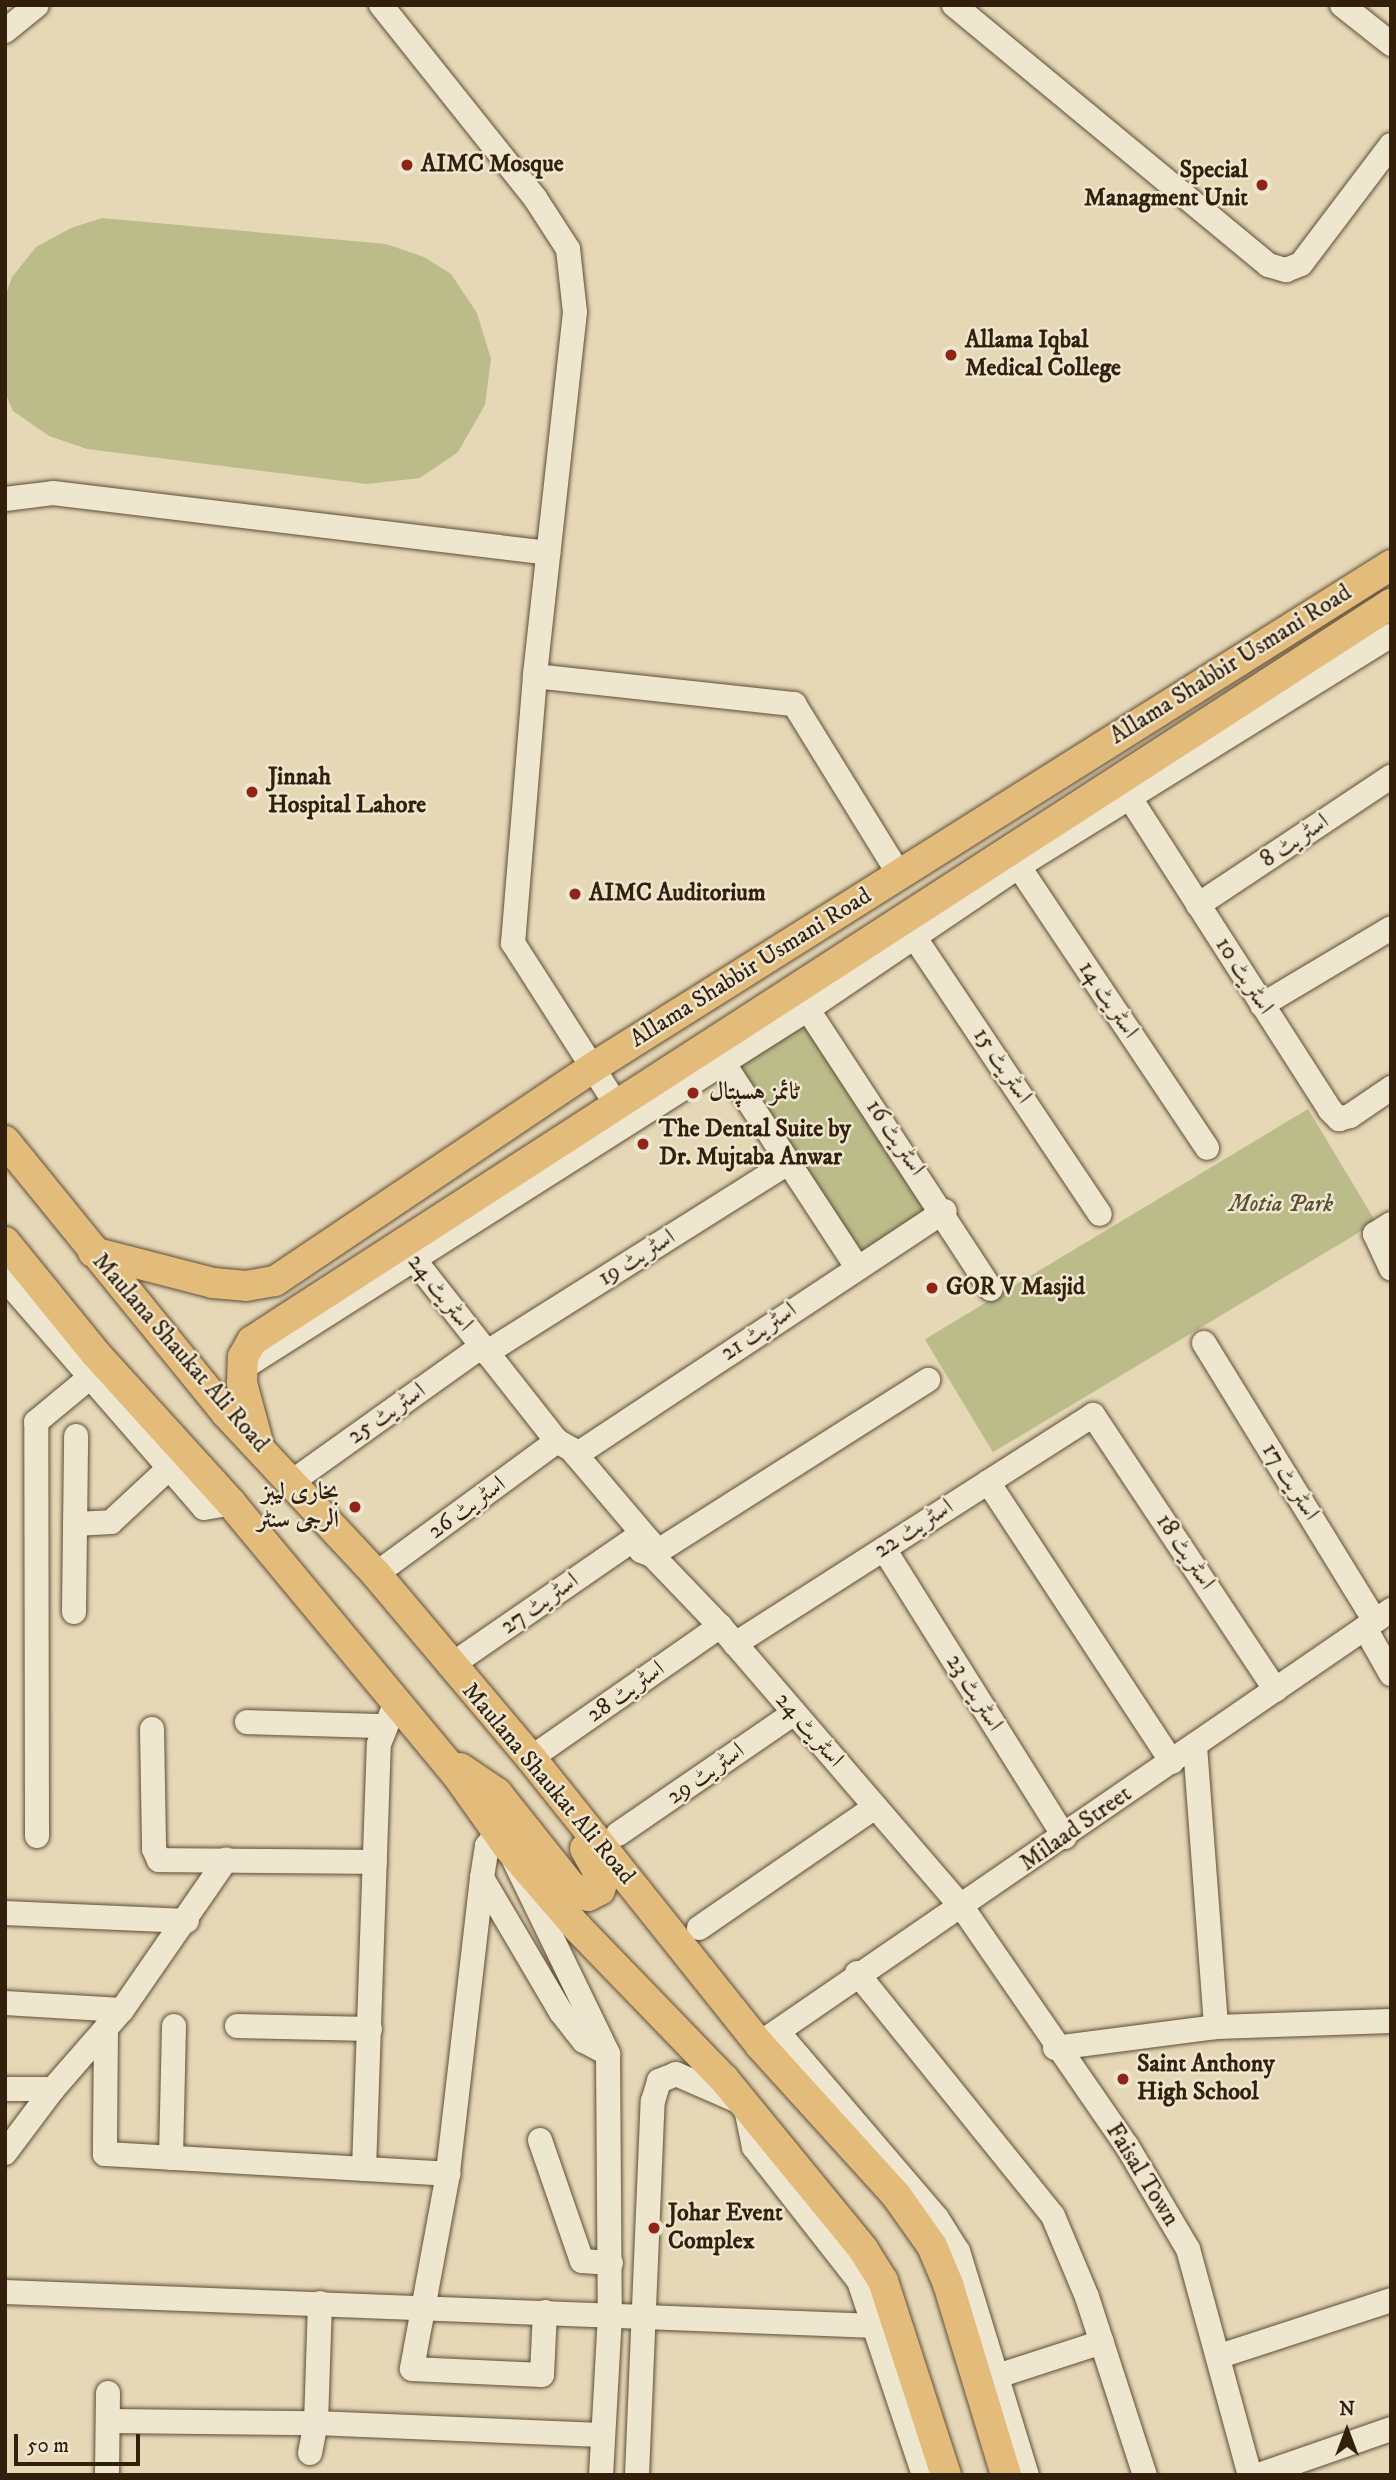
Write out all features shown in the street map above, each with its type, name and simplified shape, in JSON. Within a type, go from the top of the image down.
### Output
[{"type":"main road","name":"Allama Shabbir Usmani Road","points":[[93,1252],[213,1283],[246,1286],[275,1281],[592,1069],[1391,565]]},
{"type":"main road","name":"Allama Shabbir Usmani Road","points":[[259,1445],[243,1393],[241,1369],[252,1341],[407,1251],[616,1104],[716,1052],[801,999],[1124,788],[1391,604]]},
{"type":"main road","name":"Maulana Shaukat Ali Road","points":[[5,1141],[226,1413],[293,1481],[376,1574],[450,1667],[768,2038],[896,2196],[932,2246],[988,2379],[1006,2475]]},
{"type":"main road","points":[[7,1258],[231,1503],[390,1714],[439,1753],[497,1793],[570,1886],[580,1894],[596,1894],[602,1877],[548,1794],[539,1769]]},
{"type":"main road","points":[[439,1753],[503,1839],[745,2104],[863,2249],[883,2281],[885,2323],[946,2475]]},
{"type":"street","points":[[5,31],[37,5]]},
{"type":"street","points":[[381,5],[536,198],[568,249],[575,312],[548,553],[513,943],[616,1104]]},
{"type":"street","points":[[1342,5],[1391,44]]},
{"type":"street","points":[[968,10],[1268,265],[1286,270],[1301,264],[1391,145]]},
{"type":"street","points":[[5,499],[53,493],[548,553]]},
{"type":"street","points":[[1124,788],[1391,635]]},
{"type":"street","points":[[536,676],[794,705],[899,874]]},
{"type":"street","name":"اسٹریٹ 8","points":[[1198,905],[1391,777]]},
{"type":"street","name":"اسٹریٹ 10","points":[[1124,788],[1262,1005],[1339,1119],[1391,1088]]},
{"type":"street","name":"اسٹریٹ 14","points":[[1014,859],[1207,1148]]},
{"type":"street","name":"اسٹریٹ 15","points":[[909,928],[1100,1214]]},
{"type":"street","points":[[1262,1005],[1391,928]]},
{"type":"street","name":"اسٹریٹ 16","points":[[801,999],[944,1211],[991,1289]]},
{"type":"street","points":[[407,1251],[716,1052],[858,1267]]},
{"type":"street","name":"اسٹریٹ 19","points":[[484,1350],[788,1163]]},
{"type":"street","name":"اسٹریٹ 21","points":[[567,1448],[944,1211]]},
{"type":"street","points":[[1383,1229],[1391,1268]]},
{"type":"street","name":"اسٹریٹ 24","points":[[407,1251],[484,1350],[650,1542],[652,1555]]},
{"type":"street","points":[[7,1258],[88,1379],[167,1470],[204,1508],[231,1503]]},
{"type":"street","name":"اسٹریٹ 17","points":[[1204,1343],[1377,1620],[1391,1674]]},
{"type":"street","name":"اسٹریٹ 25","points":[[293,1481],[484,1350]]},
{"type":"street","points":[[37,1836],[36,1422],[88,1379]]},
{"type":"street","points":[[652,1555],[929,1380]]},
{"type":"street","name":"اسٹریٹ 22","points":[[727,1635],[884,1549],[1093,1415]]},
{"type":"street","name":"اسٹریٹ 18","points":[[1093,1415],[1276,1690]]},
{"type":"street","points":[[74,1612],[76,1436]]},
{"type":"street","name":"اسٹریٹ 24","points":[[567,1448],[559,1455],[631,1541],[652,1555],[727,1635],[962,1908]]},
{"type":"street","name":"اسٹریٹ 26","points":[[376,1574],[567,1448]]},
{"type":"street","points":[[75,1524],[111,1522],[167,1470]]},
{"type":"street","points":[[988,1482],[1172,1762]]},
{"type":"street","name":"اسٹریٹ 27","points":[[450,1667],[631,1541]]},
{"type":"street","name":"اسٹریٹ 23","points":[[884,1549],[1065,1836]]},
{"type":"street","name":"Milaad Street","points":[[768,2038],[857,1973],[962,1908],[1377,1620]]},
{"type":"street","name":"اسٹریٹ 28","points":[[539,1769],[727,1635]]},
{"type":"street","name":"اسٹریٹ 29","points":[[618,1834],[794,1713]]},
{"type":"street","points":[[247,1722],[390,1714],[376,1861],[364,2168]]},
{"type":"street","points":[[152,1729],[154,1849],[159,1860],[376,1861]]},
{"type":"street","points":[[1195,1746],[1216,2027]]},
{"type":"street","points":[[699,1928],[875,1807]]},
{"type":"street","points":[[545,2312],[542,2375],[412,2370],[449,2174],[487,1846],[503,1839],[533,1907],[607,2054],[611,2263],[601,2475]]},
{"type":"street","points":[[9,2144],[52,2089],[114,2019],[187,1921],[226,1860]]},
{"type":"street","points":[[482,1878],[561,2012],[584,2041],[607,2054]]},
{"type":"street","name":"Faisal Town","points":[[962,1908],[1055,2048],[1127,2146],[1188,2249],[1251,2475]]},
{"type":"street","points":[[5,1913],[187,1921]]},
{"type":"street","points":[[857,1973],[1053,2216],[1102,2342],[1145,2475]]},
{"type":"street","points":[[5,2003],[114,2019]]},
{"type":"street","points":[[114,2019],[105,2154],[449,2174]]},
{"type":"street","points":[[1055,2048],[1216,2027],[1391,2021]]},
{"type":"street","points":[[171,2158],[174,2026]]},
{"type":"street","points":[[237,2026],[370,2029]]},
{"type":"street","points":[[637,2475],[653,2101],[659,2081],[667,2076],[685,2076],[745,2104]]},
{"type":"street","points":[[5,2089],[52,2089]]},
{"type":"street","points":[[540,2140],[582,2261],[611,2263]]},
{"type":"street","points":[[5,2292],[885,2323],[924,2475]]},
{"type":"street","points":[[1220,2356],[1391,2300]]},
{"type":"street","points":[[310,2453],[316,2423],[320,2303]]},
{"type":"street","points":[[1027,2475],[988,2379],[1102,2342]]},
{"type":"street","points":[[107,2475],[110,2421],[108,2393]]},
{"type":"street","points":[[110,2421],[316,2423],[601,2435]]},
{"type":"street","points":[[1259,2475],[1391,2429]]},
{"type":"green space","points":[[102,218],[386,244],[424,257],[451,274],[477,313],[491,359],[485,405],[458,452],[420,478],[367,484],[87,449],[49,436],[13,411],[5,392],[5,297],[12,277],[36,247],[71,228]]},
{"type":"green space","points":[[808,1016],[934,1211],[859,1260],[733,1065]]},
{"type":"green space","name":"Motia Park","points":[[1308,1109],[1376,1222],[993,1452],[925,1339]]},
{"type":"place","name":"AIMC Mosque","points":[[407,165]]},
{"type":"place","name":"Special Managment Unit","points":[[1262,185]]},
{"type":"place","name":"Allama Iqbal Medical College","points":[[951,355]]},
{"type":"place","name":"Jinnah Hospital Lahore","points":[[252,792]]},
{"type":"place","name":"AIMC Auditorium","points":[[575,894]]},
{"type":"place","name":"ٹائمز ہسپتال","points":[[693,1093]]},
{"type":"place","name":"The Dental Suite by Dr. Mujtaba Anwar","points":[[643,1144]]},
{"type":"place","name":"GOR V Masjid","points":[[932,1288]]},
{"type":"place","name":"بخاری لیبز الرجی سنٹر","points":[[355,1507]]},
{"type":"place","name":"Saint Anthony High School","points":[[1123,2079]]},
{"type":"place","name":"Johar Event Complex","points":[[654,2228]]}]
